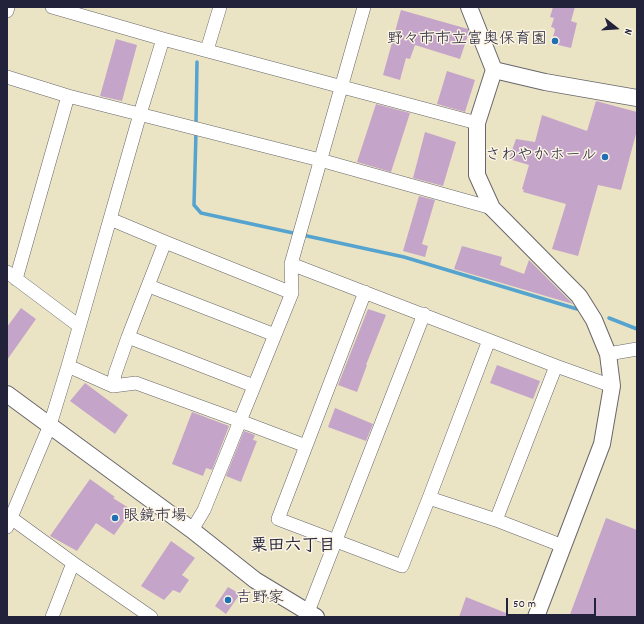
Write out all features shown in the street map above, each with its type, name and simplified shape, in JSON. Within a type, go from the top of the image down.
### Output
[{"type":"street","points":[[52,7],[163,39],[476,123]]},
{"type":"street","points":[[207,50],[220,7]]},
{"type":"street","points":[[192,530],[204,510],[292,293],[291,264],[364,7]]},
{"type":"street","points":[[469,7],[494,70],[476,123],[477,175],[492,208],[579,296],[594,320],[608,354],[612,386],[602,444],[536,617]]},
{"type":"street","points":[[143,615],[73,563],[8,520],[50,426],[163,39]]},
{"type":"street","points":[[494,70],[545,82],[637,98]]},
{"type":"street","points":[[7,77],[68,96],[320,160],[492,208]]},
{"type":"street","points":[[68,96],[12,275],[79,326]]},
{"type":"street","points":[[110,219],[292,293]]},
{"type":"street","points":[[113,386],[115,374],[128,337],[165,242]]},
{"type":"street","points":[[291,264],[612,386]]},
{"type":"street","points":[[149,286],[275,335]]},
{"type":"street","points":[[365,292],[278,518],[336,541],[402,566],[489,340]]},
{"type":"street","points":[[7,394],[192,530],[255,580],[310,616],[336,541],[424,314]]},
{"type":"street","points":[[128,337],[254,386]]},
{"type":"street","points":[[608,354],[637,349]]},
{"type":"street","points":[[68,366],[113,386],[136,383],[306,446]]},
{"type":"street","points":[[496,520],[556,366]]},
{"type":"street","points":[[429,498],[496,520],[563,546]]},
{"type":"street","points":[[52,617],[73,563]]},
{"type":"building","points":[[553,7],[575,7],[571,21],[577,23],[571,48],[554,44],[555,41],[552,40],[555,30],[551,27],[554,18],[550,17]]},
{"type":"building","points":[[401,10],[468,29],[469,32],[460,59],[415,45],[410,59],[406,58],[400,80],[383,75]]},
{"type":"building","points":[[116,39],[137,45],[122,101],[100,96]]},
{"type":"building","points":[[447,71],[475,80],[465,112],[437,104]]},
{"type":"building","points":[[596,101],[637,112],[637,130],[621,190],[598,185],[578,256],[552,249],[566,204],[523,192],[524,190],[522,189],[529,165],[509,159],[516,139],[535,142],[542,115],[587,131]]},
{"type":"building","points":[[376,104],[410,113],[391,172],[357,162]]},
{"type":"building","points":[[425,132],[456,142],[443,186],[413,178]]},
{"type":"building","points":[[419,196],[435,200],[422,244],[428,246],[425,257],[403,251]]},
{"type":"building","points":[[462,246],[502,257],[500,265],[524,274],[529,260],[573,304],[454,269]]},
{"type":"building","points":[[21,308],[36,319],[7,360],[7,327]]},
{"type":"building","points":[[368,309],[386,315],[357,392],[338,385]]},
{"type":"building","points":[[497,365],[540,381],[533,399],[490,383]]},
{"type":"building","points":[[85,383],[128,415],[115,434],[70,401]]},
{"type":"building","points":[[335,408],[373,424],[366,441],[328,427]]},
{"type":"building","points":[[192,412],[229,426],[212,470],[206,468],[203,476],[172,464]]},
{"type":"building","points":[[244,431],[255,435],[253,440],[257,441],[241,482],[226,476]]},
{"type":"building","points":[[90,479],[115,497],[113,498],[132,510],[114,535],[96,523],[77,551],[50,536]]},
{"type":"building","points":[[606,518],[637,530],[637,617],[569,617]]},
{"type":"building","points":[[171,541],[195,558],[182,575],[189,580],[180,593],[173,590],[164,600],[141,586]]},
{"type":"building","name":"吉野家","points":[[228,587],[240,594],[226,614],[215,606]]},
{"type":"building","points":[[466,597],[516,617],[459,617]]},
{"type":"waterway","points":[[196,122],[197,62]]},
{"type":"waterway","points":[[196,132],[194,205],[201,213],[404,257],[577,309]]},
{"type":"waterway","points":[[609,318],[637,329]]},
{"type":"place","name":"野々市市立富奥保育園","points":[[555,41]]},
{"type":"place","name":"さわやかホール","points":[[605,157]]},
{"type":"place","name":"眼鏡市場","points":[[115,518]]},
{"type":"place","name":"吉野家","points":[[228,600]]},
{"type":"district","name":"粟田六丁目","points":[[293,548]]}]
